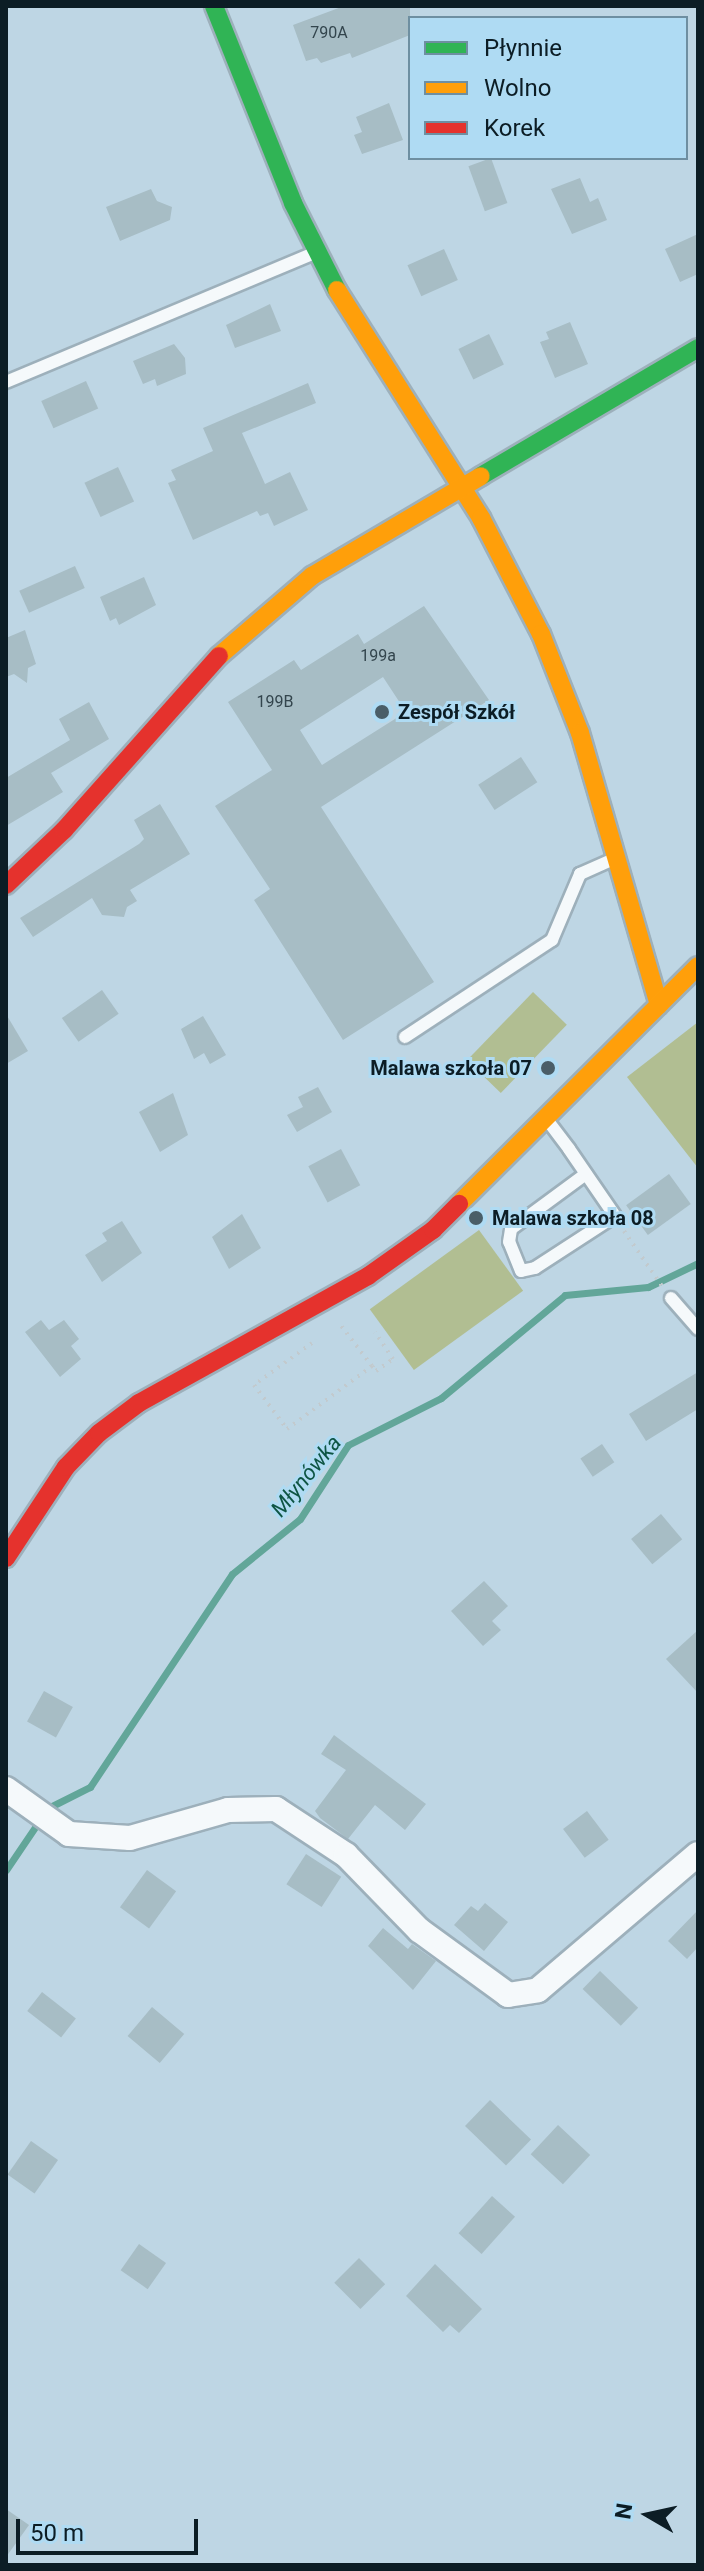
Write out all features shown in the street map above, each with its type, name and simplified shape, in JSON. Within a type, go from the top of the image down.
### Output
[{"type":"street","points":[[214,6],[293,203],[344,303],[463,489],[519,588],[561,682],[659,1005]]},
{"type":"street","points":[[6,885],[64,830],[234,640],[312,576],[389,526],[463,489],[698,348]]},
{"type":"street","points":[[6,1558],[66,1467],[99,1433],[139,1403],[323,1302],[433,1230],[544,1116],[698,966]]},
{"type":"street","points":[[6,1789],[56,1829],[130,1838],[228,1810],[276,1809],[346,1855],[419,1930],[508,1995],[538,1990],[698,1854]]},
{"type":"lane","points":[[6,382],[318,252]]},
{"type":"lane","points":[[405,1037],[552,940],[580,874],[616,858]]},
{"type":"lane","points":[[544,1116],[586,1174],[615,1216],[535,1268],[521,1271],[509,1242],[511,1229],[586,1174]]},
{"type":"lane","points":[[671,1298],[698,1329]]},
{"type":"path","points":[[615,1216],[651,1272]]},
{"type":"path","points":[[323,1302],[376,1371],[393,1359],[375,1332]]},
{"type":"path","points":[[327,1332],[339,1323]]},
{"type":"path","points":[[315,1341],[254,1385],[287,1429],[372,1366]]},
{"type":"green space","points":[[533,992],[567,1025],[501,1093],[467,1060]]},
{"type":"green space","points":[[698,1022],[698,1168],[627,1077]]},
{"type":"green space","points":[[479,1230],[523,1291],[414,1370],[370,1309]]},
{"type":"building","points":[[344,6],[410,6],[408,36],[352,58],[350,53],[321,63],[317,58],[306,61],[293,25]]},
{"type":"building","points":[[389,103],[403,140],[362,154],[354,135],[362,132],[356,117]]},
{"type":"building","points":[[492,160],[507,203],[485,211],[468,166]]},
{"type":"building","points":[[580,178],[590,202],[598,198],[607,220],[572,234],[551,189]]},
{"type":"building","points":[[151,189],[157,201],[172,207],[170,220],[120,241],[106,207]]},
{"type":"building","points":[[698,234],[698,274],[680,282],[665,249]]},
{"type":"building","points":[[444,249],[458,280],[421,296],[407,265]]},
{"type":"building","points":[[270,304],[281,331],[235,348],[226,325]]},
{"type":"building","points":[[570,322],[588,364],[555,378],[540,342],[549,339],[546,332]]},
{"type":"building","points":[[489,334],[504,365],[473,379],[458,349]]},
{"type":"building","points":[[174,344],[185,358],[186,374],[157,386],[155,379],[143,384],[133,361]]},
{"type":"building","points":[[86,381],[98,408],[53,428],[41,401]]},
{"type":"building","points":[[308,383],[316,403],[242,433],[265,484],[290,472],[308,510],[274,526],[268,513],[260,516],[257,511],[193,540],[168,483],[176,480],[171,470],[213,451],[203,428]]},
{"type":"building","points":[[118,467],[134,501],[101,517],[84,483]]},
{"type":"building","points":[[75,566],[85,588],[29,613],[19,591]]},
{"type":"building","points":[[144,577],[156,605],[119,625],[116,618],[110,621],[100,597]]},
{"type":"building","points":[[424,606],[489,700],[321,807],[434,982],[343,1040],[254,900],[270,889],[215,806],[272,770],[228,702],[294,660],[301,670],[358,634],[364,644]],"holes":[[[383,677],[406,712],[322,765],[300,730]]]},
{"type":"building","points":[[25,630],[36,664],[28,668],[27,683],[14,674],[6,677],[6,638]]},
{"type":"building","points":[[89,702],[109,739],[51,773],[63,792],[6,826],[6,778],[70,740],[59,719]]},
{"type":"building","points":[[521,757],[537,782],[495,810],[478,785]]},
{"type":"building","points":[[160,804],[190,854],[130,890],[137,901],[127,907],[124,917],[102,915],[92,898],[33,937],[20,918],[139,844],[144,839],[134,820]]},
{"type":"building","points":[[102,990],[119,1014],[78,1042],[62,1018]]},
{"type":"building","points":[[6,1014],[28,1051],[6,1064]]},
{"type":"building","points":[[203,1016],[226,1055],[210,1064],[204,1053],[194,1059],[181,1029]]},
{"type":"building","points":[[318,1087],[332,1112],[297,1132],[287,1115],[303,1107],[298,1097]]},
{"type":"building","points":[[173,1093],[188,1135],[160,1152],[139,1112]]},
{"type":"building","points":[[341,1149],[360,1185],[328,1203],[308,1166]]},
{"type":"building","points":[[669,1174],[691,1204],[648,1235],[626,1205]]},
{"type":"building","points":[[242,1214],[261,1248],[229,1269],[212,1237]]},
{"type":"building","points":[[122,1221],[142,1253],[102,1282],[85,1255],[107,1241],[102,1233]]},
{"type":"building","points":[[41,1320],[49,1330],[64,1320],[79,1339],[71,1346],[81,1359],[60,1377],[25,1332]]},
{"type":"building","points":[[698,1372],[698,1409],[646,1441],[629,1414]]},
{"type":"building","points":[[602,1444],[614,1462],[593,1477],[580,1459]]},
{"type":"building","points":[[661,1514],[682,1539],[652,1564],[631,1539]]},
{"type":"building","points":[[484,1581],[508,1606],[492,1621],[501,1630],[483,1646],[451,1611]]},
{"type":"building","points":[[698,1630],[698,1693],[666,1659]]},
{"type":"building","points":[[44,1691],[73,1707],[56,1738],[27,1722]]},
{"type":"building","points":[[334,1735],[426,1804],[405,1830],[375,1805],[348,1839],[320,1818],[315,1811],[346,1770],[321,1754]]},
{"type":"building","points":[[587,1811],[609,1840],[585,1858],[563,1829]]},
{"type":"building","points":[[306,1854],[341,1877],[322,1907],[286,1884]]},
{"type":"building","points":[[147,1870],[176,1891],[149,1928],[120,1907]]},
{"type":"building","points":[[485,1903],[508,1922],[484,1951],[454,1925],[471,1906],[478,1911]]},
{"type":"building","points":[[698,1910],[698,1947],[687,1959],[668,1941]]},
{"type":"building","points":[[383,1928],[408,1949],[412,1944],[436,1961],[413,1990],[368,1946]]},
{"type":"building","points":[[600,1971],[638,2008],[621,2026],[583,1989]]},
{"type":"building","points":[[42,1992],[76,2018],[61,2037],[27,2011]]},
{"type":"building","points":[[152,2007],[184,2034],[160,2063],[128,2036]]},
{"type":"building","points":[[490,2100],[531,2140],[506,2165],[465,2126]]},
{"type":"building","points":[[558,2125],[590,2155],[563,2184],[531,2154]]},
{"type":"building","points":[[31,2141],[58,2160],[35,2194],[7,2175]]},
{"type":"building","points":[[492,2196],[515,2217],[482,2254],[459,2233]]},
{"type":"building","points":[[139,2244],[166,2263],[148,2289],[121,2270]]},
{"type":"building","points":[[359,2258],[385,2284],[360,2309],[334,2283]]},
{"type":"building","points":[[435,2264],[482,2309],[459,2333],[450,2325],[443,2332],[406,2296]]},
{"type":"building","points":[[6,2509],[29,2525],[6,2557]]},
{"type":"waterway","name":"Młynówka","points":[[6,1870],[48,1808],[90,1787],[232,1574],[300,1519],[348,1445],[441,1398],[565,1295],[648,1287],[698,1263]]},
{"type":"traffic: fast","points":[[214,6],[293,203],[337,290]]},
{"type":"traffic: fast","points":[[481,476],[698,348]]},
{"type":"traffic: slow","points":[[337,290],[481,518],[541,634],[580,733],[659,1005]]},
{"type":"traffic: slow","points":[[219,656],[312,576],[481,476]]},
{"type":"traffic: slow","points":[[459,1204],[698,966]]},
{"type":"traffic: jam","points":[[6,885],[64,830],[219,656]]},
{"type":"traffic: jam","points":[[6,1558],[66,1467],[99,1433],[139,1403],[368,1276],[433,1230],[459,1204]]},
{"type":"place","name":"Zespół Szkół","points":[[382,712]]},
{"type":"place","name":"Malawa szkoła 07","points":[[548,1068]]},
{"type":"place","name":"Malawa szkoła 08","points":[[476,1218]]}]
